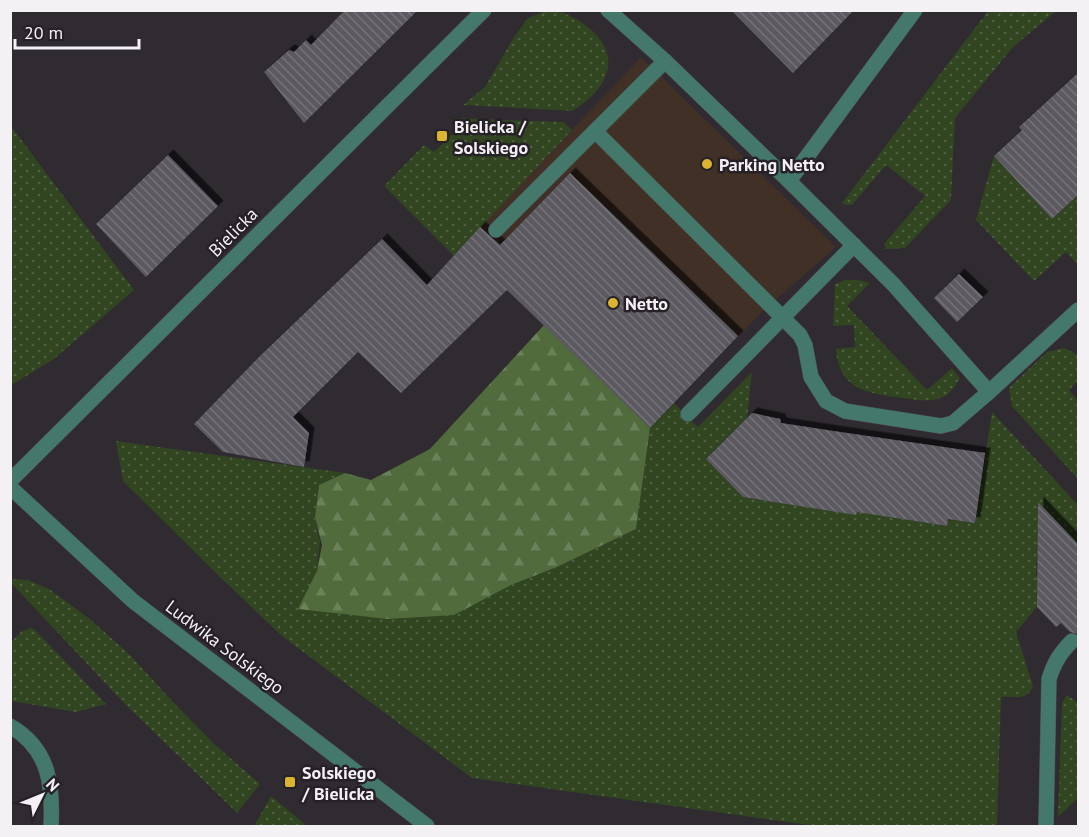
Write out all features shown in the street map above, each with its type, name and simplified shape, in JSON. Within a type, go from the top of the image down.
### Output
[{"type":"street","name":"Bielicka","points":[[10,481],[484,10]]},
{"type":"street","points":[[608,10],[665,61],[893,284],[989,392]]},
{"type":"street","points":[[789,181],[915,10]]},
{"type":"street","points":[[496,230],[665,61]]},
{"type":"street","points":[[595,131],[800,335],[805,345],[810,377],[826,401],[845,411],[941,426],[953,423],[1078,310]]},
{"type":"street","points":[[688,414],[854,245]]},
{"type":"street","name":"Ludwika Solskiego","points":[[10,487],[133,601],[427,826]]},
{"type":"street","points":[[1047,826],[1050,679],[1060,652],[1072,641]]},
{"type":"street","points":[[10,726],[27,739],[42,758],[50,778],[51,826]]},
{"type":"shaded area","points":[[641,57],[836,247],[761,313],[650,428],[462,246]]},
{"type":"green space","points":[[559,11],[578,20],[593,31],[603,44],[608,56],[608,70],[602,84],[590,98],[572,111],[463,105],[485,87],[514,37],[528,18],[543,12]]},
{"type":"green space","points":[[988,11],[1056,11],[1013,47],[955,118],[951,200],[905,248],[886,249],[884,244],[925,196],[886,165],[852,205],[842,203]]},
{"type":"green space","points":[[454,118],[563,122],[572,130],[454,256],[384,186],[424,145],[434,152],[462,126]]},
{"type":"green space","points":[[10,125],[134,290],[54,359],[13,384],[10,382]]},
{"type":"green space","points":[[994,156],[1052,219],[1078,195],[1078,265],[1066,252],[1034,281],[976,220]]},
{"type":"green space","points":[[845,280],[870,283],[847,306],[927,390],[952,368],[960,378],[950,392],[935,400],[914,400],[868,392],[849,381],[838,363],[836,349],[855,347],[854,325],[833,326],[835,284]]},
{"type":"green space","points":[[544,325],[650,428],[636,529],[557,567],[511,585],[454,615],[388,619],[298,609],[317,571],[322,545],[315,517],[319,485],[345,473],[371,480],[430,449]]},
{"type":"green space","points":[[1064,348],[1078,355],[1078,381],[1069,390],[1078,401],[1078,479],[1012,406],[1009,388],[1047,352]]},
{"type":"green space","points":[[752,372],[747,418],[706,459],[743,497],[856,514],[858,506],[902,519],[947,526],[948,519],[975,523],[992,412],[1078,505],[1078,544],[1051,516],[1038,529],[1036,575],[1045,583],[1037,591],[1037,607],[1016,632],[1033,686],[1031,691],[1024,696],[1001,697],[997,826],[816,826],[472,778],[282,636],[123,481],[116,441],[345,473],[319,485],[315,517],[320,541],[317,571],[299,609],[511,585],[557,567],[636,529],[650,428],[674,403],[698,427]]},
{"type":"green space","points":[[11,579],[28,580],[49,589],[91,620],[130,655],[213,743],[260,784],[237,813],[125,704],[11,583]]},
{"type":"green space","points":[[30,628],[34,629],[106,704],[76,712],[11,701],[11,642],[21,632]]},
{"type":"green space","points":[[1067,695],[1078,703],[1078,798],[1058,817],[1062,703]]},
{"type":"green space","points":[[271,796],[307,826],[254,826]]},
{"type":"building","points":[[345,10],[418,10],[304,123],[264,72],[289,50],[294,52],[306,40],[311,45]]},
{"type":"building","points":[[731,10],[854,10],[793,73]]},
{"type":"building","points":[[1078,73],[1078,195],[1052,219],[994,156],[1022,130],[1019,127]]},
{"type":"building","points":[[168,155],[218,206],[146,277],[96,224]]},
{"type":"building","points":[[570,173],[738,336],[650,428],[507,290],[401,393],[358,352],[293,417],[309,433],[304,467],[223,452],[194,424],[260,356],[382,239],[427,285],[480,227],[500,245]]},
{"type":"building","points":[[959,274],[983,297],[957,322],[934,298]]},
{"type":"building","points":[[752,413],[780,419],[781,423],[985,453],[975,523],[948,519],[947,526],[857,512],[856,515],[743,497],[706,459]]},
{"type":"building","points":[[1038,502],[1078,544],[1078,634],[1070,632],[1061,623],[1056,627],[1037,607]]},
{"type":"place","name":"Bielicka / Solskiego","points":[[442,136]]},
{"type":"place","name":"Parking Netto","points":[[707,164]]},
{"type":"place","name":"Netto","points":[[613,303]]},
{"type":"place","name":"Solskiego / Bielicka","points":[[290,782]]}]
